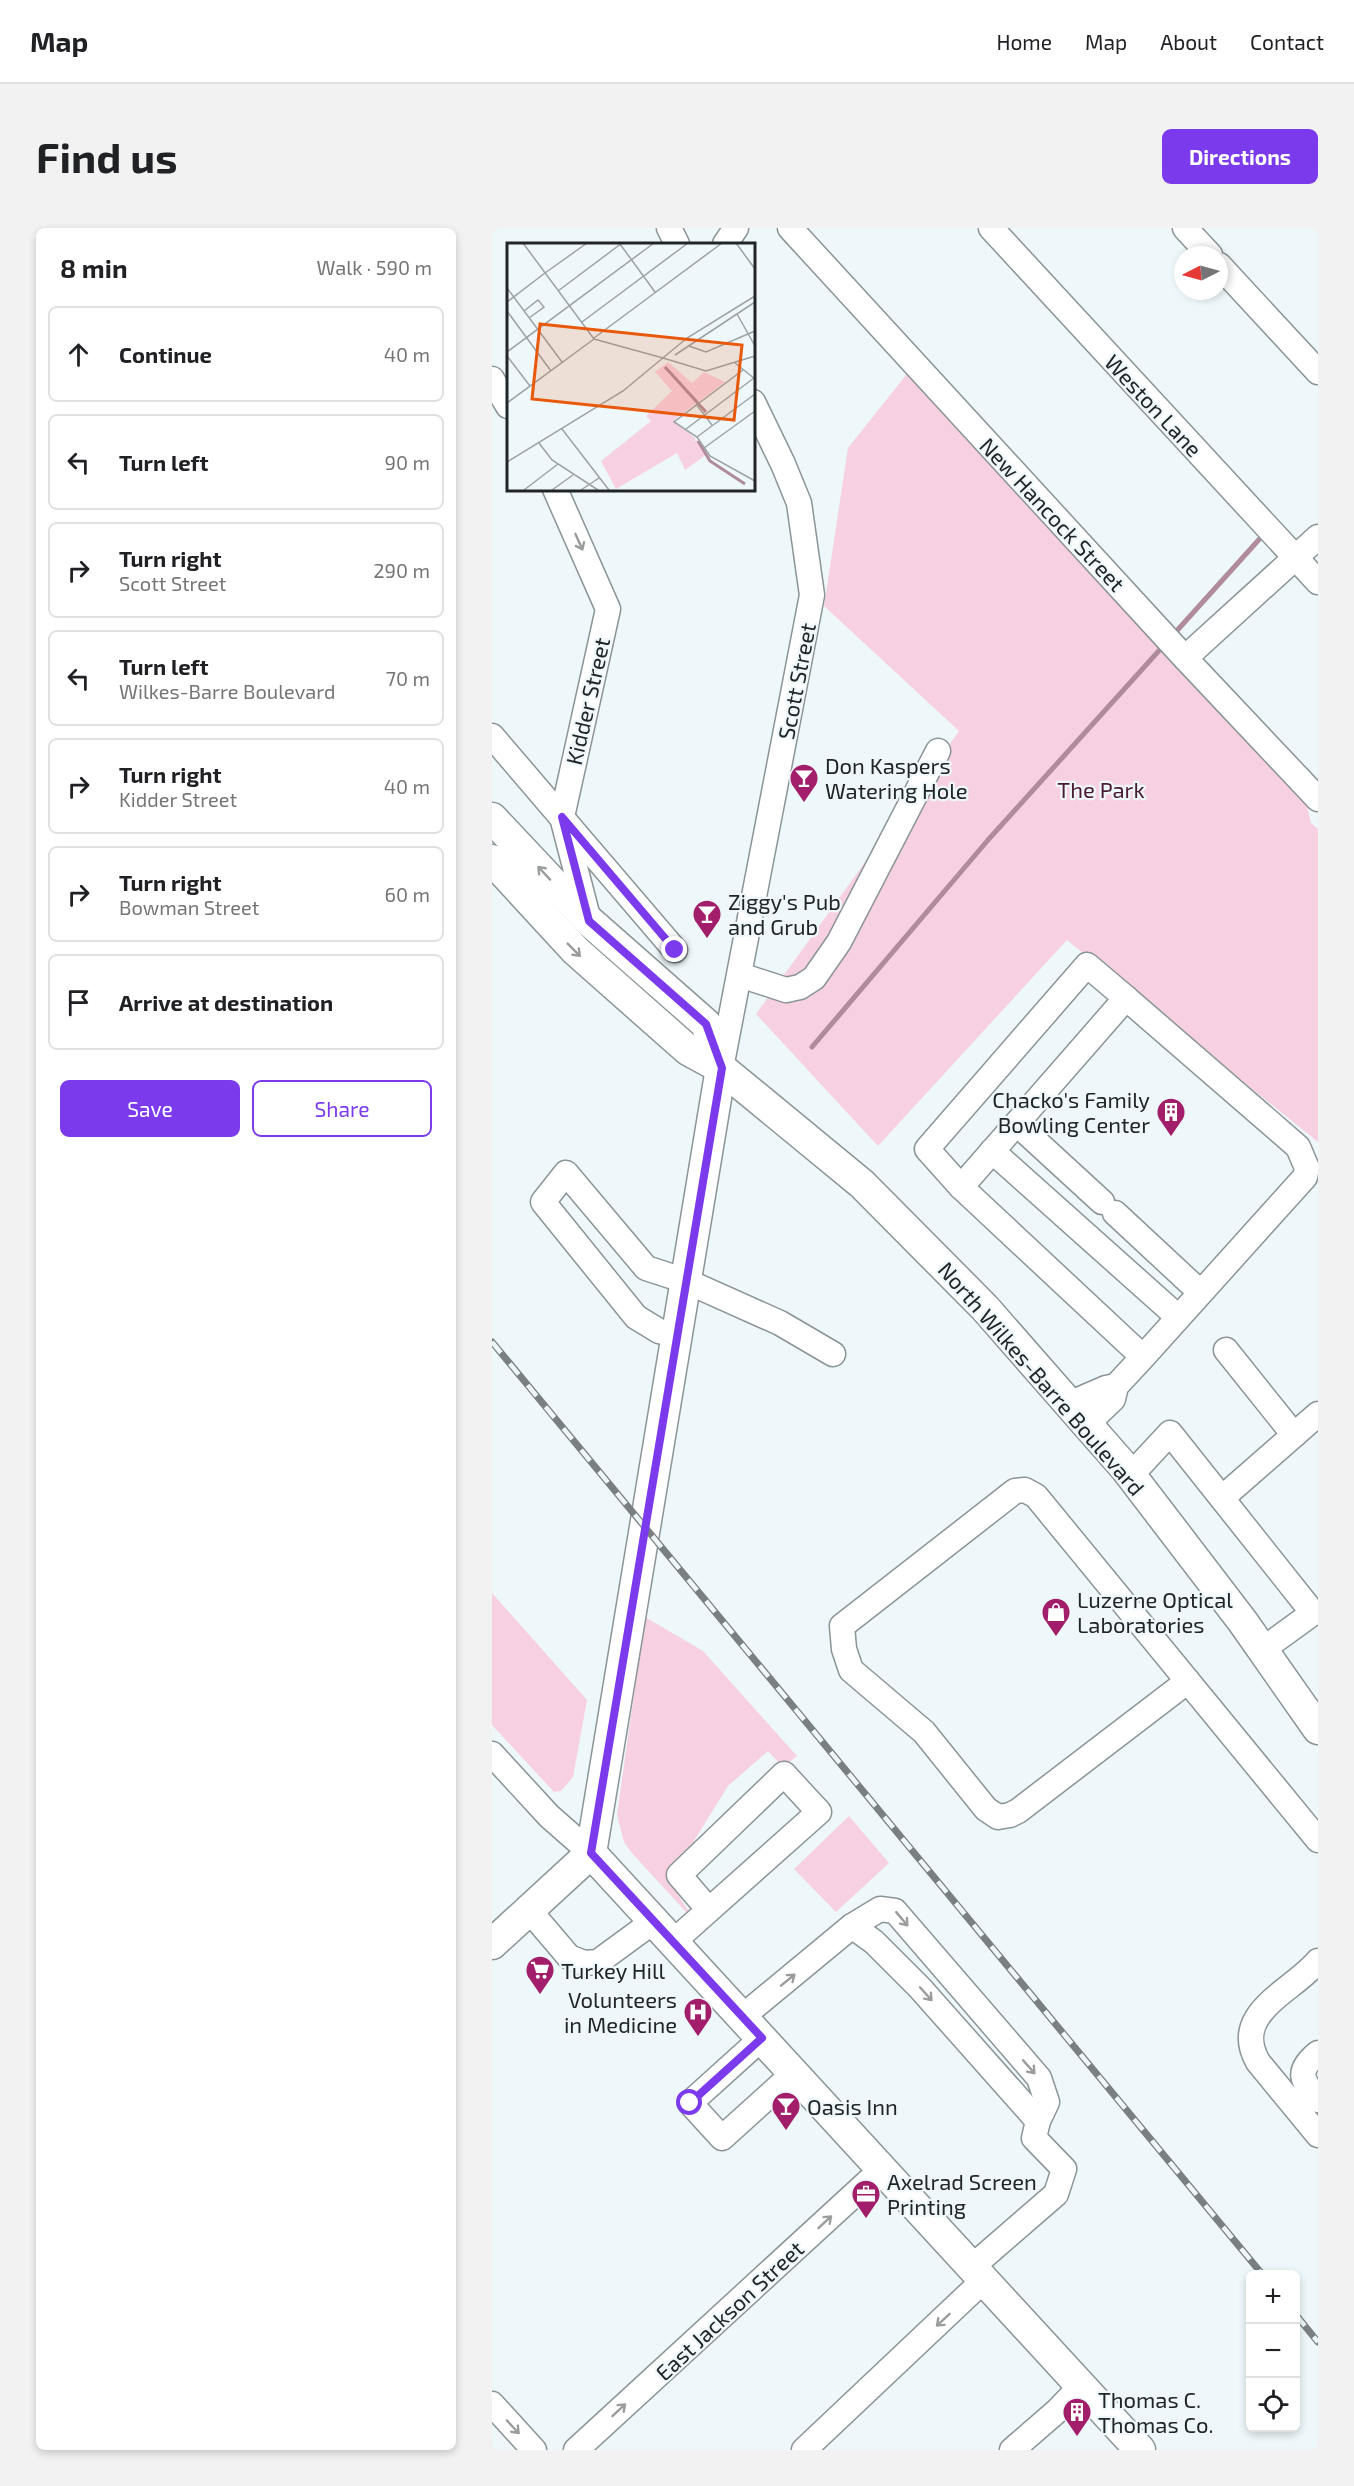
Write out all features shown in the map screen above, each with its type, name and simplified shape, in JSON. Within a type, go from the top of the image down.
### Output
[{"type":"main road","points":[[492,818],[589,921],[706,1024],[722,1068]]},
{"type":"main road","name":"North Wilkes-Barre Boulevard","points":[[492,860],[576,951],[688,1050],[722,1068],[862,1184],[985,1308],[1131,1475],[1318,1729]]},
{"type":"main road","name":"Scott Street","points":[[591,1853],[722,1068]]},
{"type":"main road","points":[[492,1944],[591,1853],[1140,2450]]},
{"type":"street","points":[[669,228],[676,243]]},
{"type":"street","points":[[726,243],[736,228]]},
{"type":"street","name":"New Hancock Street","points":[[790,228],[1185,658],[1318,799]]},
{"type":"street","name":"Weston Lane","points":[[991,228],[1318,582]]},
{"type":"street","points":[[1185,228],[1202,246]]},
{"type":"street","points":[[1228,275],[1318,372]]},
{"type":"street","points":[[492,379],[507,404]]},
{"type":"street","name":"Scott Street","points":[[722,1068],[812,595],[799,503],[754,404]]},
{"type":"street","name":"Kidder Street","points":[[555,490],[608,609],[562,817],[589,921]]},
{"type":"street","points":[[1185,658],[1318,537]]},
{"type":"street","points":[[492,736],[675,950]]},
{"type":"street","points":[[740,975],[786,990],[800,987],[814,978],[839,942],[938,751]]},
{"type":"street","points":[[1078,1414],[1113,1399],[1116,1386],[1305,1177],[1305,1160],[1298,1147],[1087,965],[927,1149],[961,1187],[1143,1356]]},
{"type":"street","points":[[961,1187],[1126,998]]},
{"type":"street","points":[[1017,1124],[1200,1292]]},
{"type":"street","points":[[992,1151],[1178,1317]]},
{"type":"street","points":[[677,1335],[659,1331],[636,1317],[543,1202],[566,1173],[646,1268],[686,1281],[780,1323],[833,1354]]},
{"type":"street","points":[[1226,1350],[1294,1435]]},
{"type":"street","points":[[1222,1498],[1318,1414]]},
{"type":"street","points":[[1131,1475],[1170,1432],[1314,1613],[1262,1650]]},
{"type":"street","points":[[1188,1681],[1018,1810],[1010,1815],[998,1817],[986,1809],[924,1732],[851,1670],[844,1649],[842,1626],[1015,1491],[1025,1490],[1036,1496],[1188,1681],[1318,1840]]},
{"type":"street","points":[[492,1754],[549,1816],[591,1853]]},
{"type":"street","points":[[529,1910],[569,1957],[584,1963],[598,1962],[709,1910],[819,1812],[784,1774],[679,1875],[709,1910]]},
{"type":"street","points":[[794,2073],[722,2138],[690,2103],[752,2027],[852,1926],[880,1909],[895,1911],[1038,2078],[1047,2102],[1038,2121],[1034,2138],[1064,2169],[1056,2194],[804,2450]]},
{"type":"street","points":[[852,1926],[874,1942],[920,1988],[1038,2121]]},
{"type":"street","points":[[1318,1961],[1310,1971],[1258,2014],[1251,2032],[1253,2053],[1258,2062],[1318,2135]]},
{"type":"street","points":[[1318,2053],[1307,2062],[1303,2077],[1303,2082],[1318,2100]]},
{"type":"street","name":"East Jackson Street","points":[[576,2450],[882,2169]]},
{"type":"street","points":[[1012,2450],[1057,2411],[1082,2385]]},
{"type":"street","points":[[492,2404],[534,2450]]},
{"type":"green space","name":"The Park","points":[[914,365],[1300,777],[1311,823],[1318,829],[1318,1142],[1067,940],[878,1146],[756,1014],[959,731],[824,606],[848,448]]},
{"type":"green space","points":[[492,1593],[587,1700],[573,1777],[561,1791],[554,1792],[492,1725]]},
{"type":"green space","points":[[645,1617],[703,1651],[797,1756],[783,1767],[768,1751],[728,1786],[669,1881],[697,1924],[631,1852],[624,1842],[617,1815]]},
{"type":"green space","points":[[849,1816],[889,1863],[836,1912],[794,1869]]},
{"type":"waterway","points":[[1173,635],[1264,534],[1266,536]]},
{"type":"waterway","points":[[812,1047],[988,840],[1165,644]]},
{"type":"railway","points":[[492,1342],[1259,2270]]},
{"type":"railway","points":[[1300,2320],[1318,2342]]},
{"type":"place","name":"Don Kaspers Watering Hole","points":[[804,804]]},
{"type":"place","name":"Ziggy's Pub and Grub","points":[[707,940]]},
{"type":"place","name":"Chacko's Family Bowling Center","points":[[1171,1138]]},
{"type":"place","name":"Luzerne Optical Laboratories","points":[[1056,1638]]},
{"type":"place","name":"Turkey Hill","points":[[540,1996]]},
{"type":"place","name":"Volunteers in Medicine","points":[[698,2038]]},
{"type":"place","name":"Oasis Inn","points":[[786,2132]]},
{"type":"place","name":"Axelrad Screen Printing","points":[[866,2220]]},
{"type":"place","name":"Thomas C. Thomas Co.","points":[[1077,2438]]},
{"type":"route","points":[[675,950],[562,817],[589,921],[706,1024],[722,1068],[591,1853],[762,2038],[690,2103]]}]
